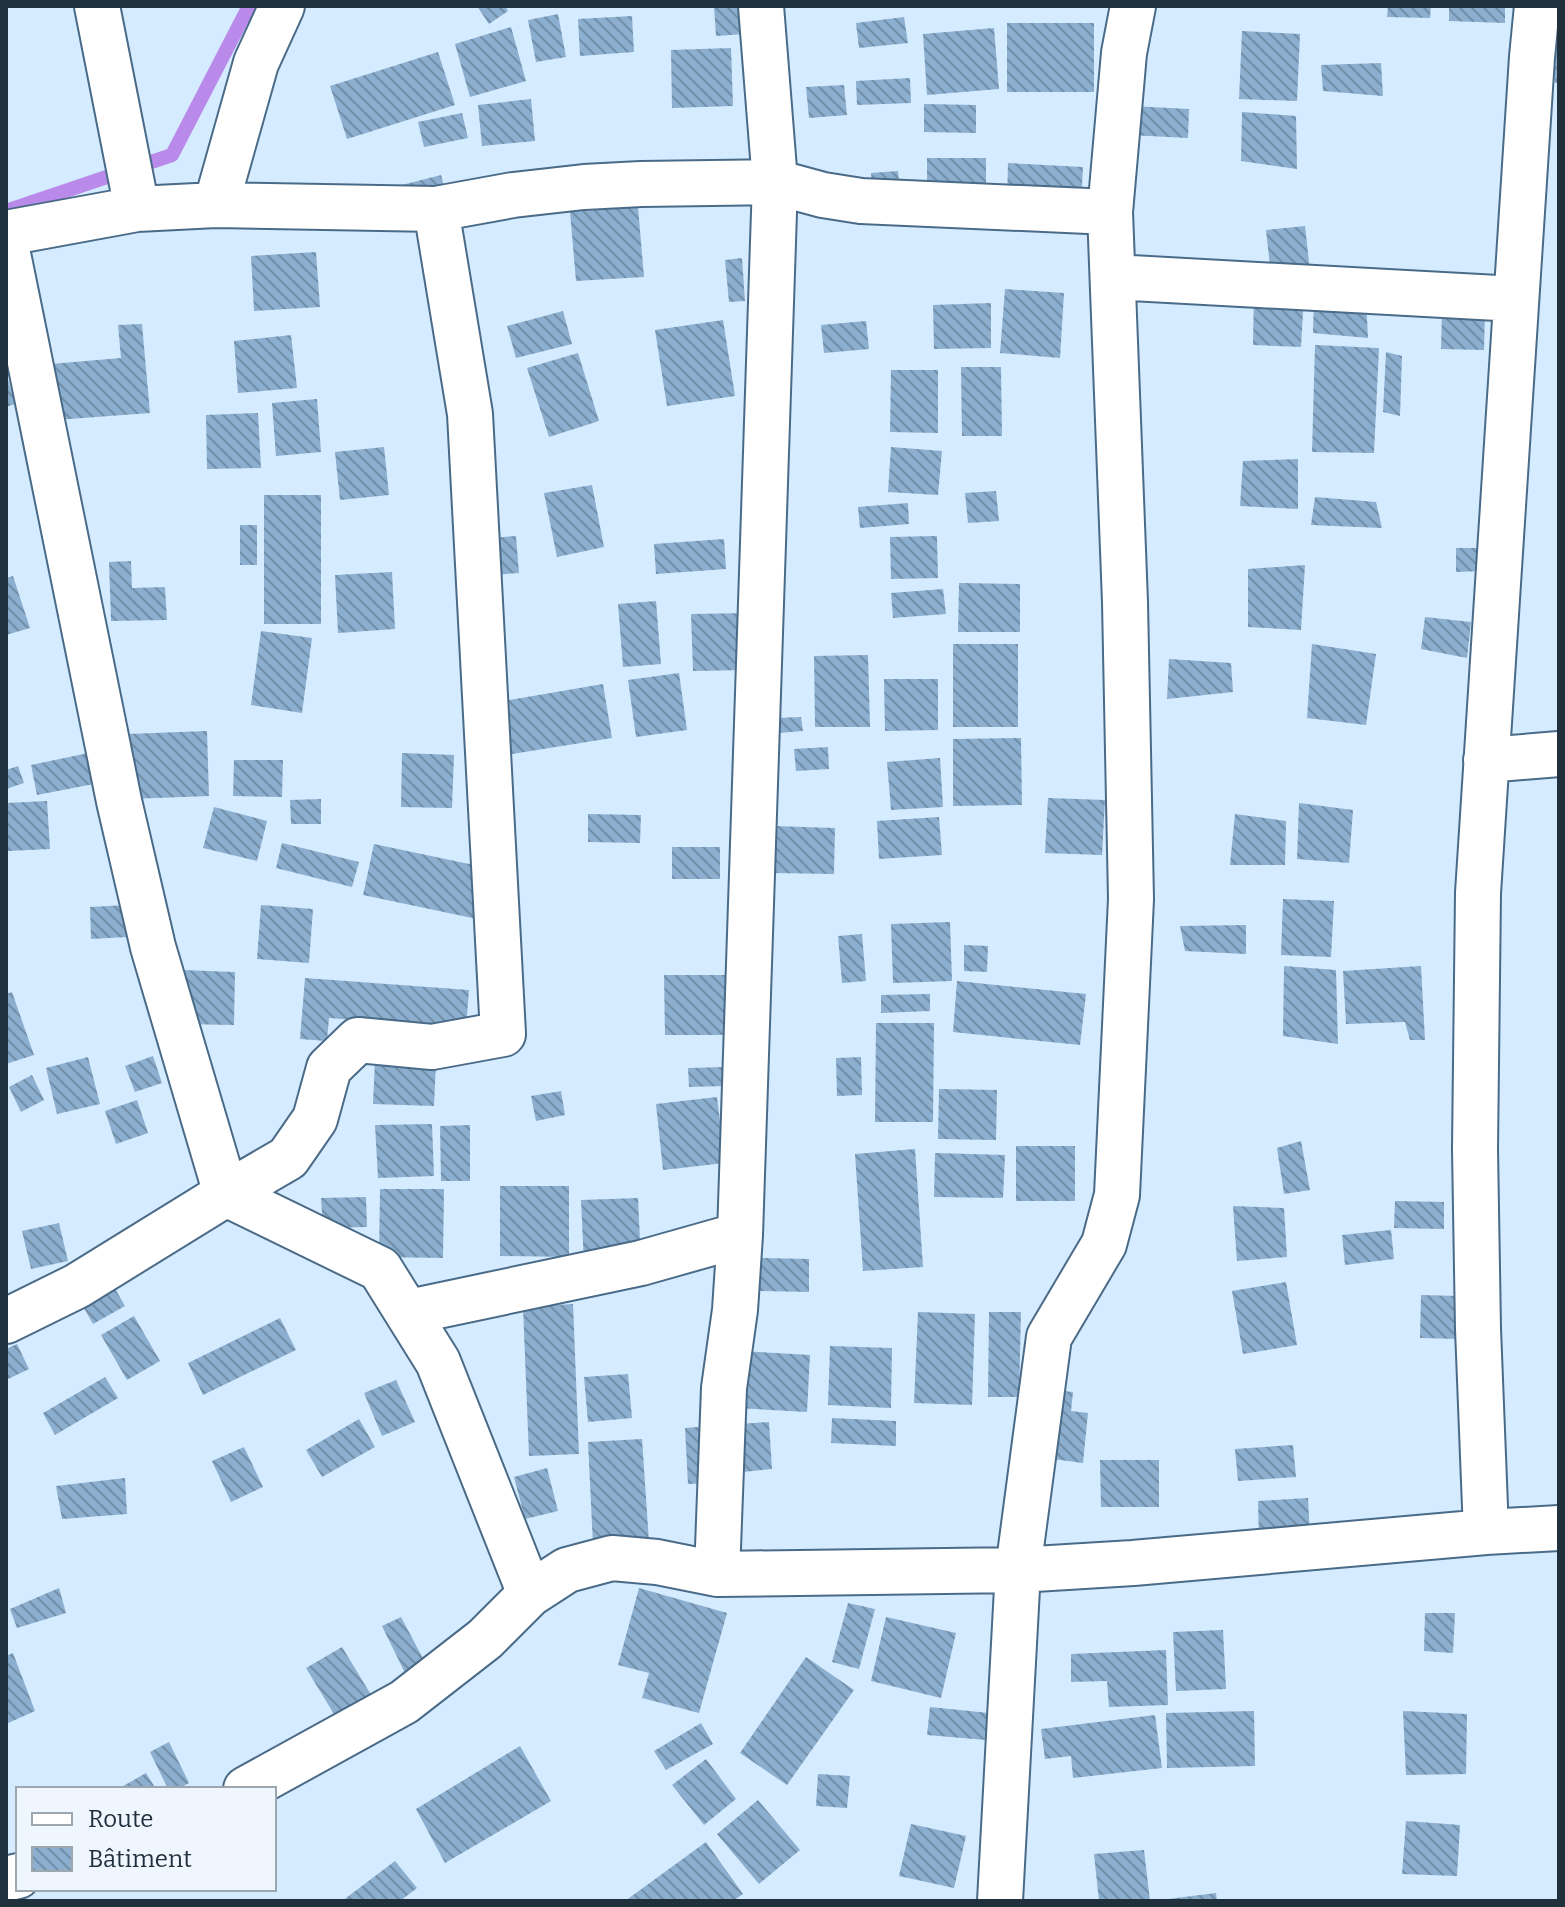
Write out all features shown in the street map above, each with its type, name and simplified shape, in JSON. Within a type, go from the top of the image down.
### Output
[{"type":"street","points":[[97,6],[137,209]]},
{"type":"street","points":[[216,205],[256,63],[282,6]]},
{"type":"street","points":[[717,1574],[724,1388],[735,1310],[740,1235],[775,182],[761,6]]},
{"type":"street","points":[[1000,1901],[1018,1570],[1049,1337],[1104,1244],[1117,1195],[1131,899],[1125,602],[1110,212],[1124,53],[1133,6]]},
{"type":"street","points":[[1486,1532],[1475,1149],[1478,893],[1537,6]]},
{"type":"street","points":[[6,233],[137,209],[216,205],[436,209],[513,195],[584,187],[775,182],[861,201],[1110,212]]},
{"type":"street","points":[[6,1321],[77,1286],[288,1158],[315,1119],[329,1068],[358,1040],[432,1047],[503,1034],[470,414],[436,209]]},
{"type":"street","points":[[6,244],[119,801],[153,947],[226,1194],[380,1269],[438,1362],[530,1594]]},
{"type":"street","points":[[1113,277],[1516,299]]},
{"type":"street","points":[[1486,760],[1559,754]]},
{"type":"street","points":[[409,1312],[641,1263],[740,1235]]},
{"type":"street","points":[[250,1787],[404,1702],[485,1639],[530,1594],[567,1570],[612,1558],[657,1562],[717,1574],[1018,1570],[1559,1528]]},
{"type":"building","points":[[477,6],[505,6],[508,11],[489,24]]},
{"type":"building","points":[[714,6],[742,6],[744,34],[716,36]]},
{"type":"building","points":[[1388,6],[1431,6],[1430,18],[1387,17]]},
{"type":"building","points":[[1449,6],[1505,6],[1505,23],[1449,21]]},
{"type":"building","points":[[558,14],[566,57],[536,62],[528,20]]},
{"type":"building","points":[[632,16],[634,52],[580,56],[578,19]]},
{"type":"building","points":[[904,17],[908,43],[859,48],[856,23]]},
{"type":"building","points":[[1007,23],[1094,23],[1094,92],[1007,92]]},
{"type":"building","points":[[511,27],[526,81],[470,97],[455,44]]},
{"type":"building","points":[[994,28],[999,89],[927,95],[923,34]]},
{"type":"building","points":[[1242,31],[1300,34],[1297,101],[1239,99]]},
{"type":"building","points":[[1559,37],[1559,83],[1555,83],[1551,38]]},
{"type":"building","points":[[731,48],[733,106],[672,108],[671,50]]},
{"type":"building","points":[[438,52],[455,105],[347,139],[330,86]]},
{"type":"building","points":[[1381,63],[1383,96],[1323,91],[1321,65]]},
{"type":"building","points":[[910,78],[911,103],[857,105],[856,81]]},
{"type":"building","points":[[844,85],[847,115],[809,118],[806,87]]},
{"type":"building","points":[[531,99],[535,141],[482,146],[478,105]]},
{"type":"building","points":[[924,104],[976,105],[976,133],[924,132]]},
{"type":"building","points":[[1131,106],[1189,109],[1188,138],[1129,135]]},
{"type":"building","points":[[1242,112],[1296,116],[1297,169],[1241,161]]},
{"type":"building","points":[[462,113],[468,138],[424,147],[418,122]]},
{"type":"building","points":[[927,158],[986,158],[986,198],[927,197]]},
{"type":"building","points":[[1008,163],[1083,167],[1081,204],[1007,200]]},
{"type":"building","points":[[898,171],[900,191],[873,193],[871,173]]},
{"type":"building","points":[[441,175],[446,194],[390,188]]},
{"type":"building","points":[[638,207],[644,277],[576,281],[570,212]]},
{"type":"building","points":[[1305,226],[1311,280],[1272,284],[1266,230]]},
{"type":"building","points":[[316,252],[320,307],[254,311],[251,256]]},
{"type":"building","points":[[742,258],[745,301],[729,302],[725,260]]},
{"type":"building","points":[[1005,289],[1064,293],[1060,358],[1000,353]]},
{"type":"building","points":[[1254,289],[1304,294],[1301,347],[1253,345]]},
{"type":"building","points":[[1314,296],[1366,298],[1368,338],[1313,333]]},
{"type":"building","points":[[991,303],[991,348],[934,349],[933,305]]},
{"type":"building","points":[[563,311],[572,344],[516,358],[507,326]]},
{"type":"building","points":[[1442,311],[1485,312],[1484,350],[1441,349]]},
{"type":"building","points":[[723,320],[735,396],[667,406],[655,330]]},
{"type":"building","points":[[866,321],[869,349],[824,353],[821,325]]},
{"type":"building","points":[[142,324],[150,413],[56,420],[51,364],[121,358],[118,325]]},
{"type":"building","points":[[291,335],[297,388],[238,393],[234,341]]},
{"type":"building","points":[[1315,345],[1379,348],[1374,453],[1312,452]]},
{"type":"building","points":[[1386,352],[1402,356],[1400,416],[1383,412]]},
{"type":"building","points":[[578,353],[599,421],[549,437],[527,368]]},
{"type":"building","points":[[961,367],[1001,367],[1002,436],[962,436]]},
{"type":"building","points":[[891,370],[938,370],[938,433],[890,432]]},
{"type":"building","points":[[6,373],[15,404],[6,407]]},
{"type":"building","points":[[317,399],[321,452],[276,456],[272,403]]},
{"type":"building","points":[[258,413],[261,468],[207,469],[206,415]]},
{"type":"building","points":[[384,447],[389,495],[340,500],[335,452]]},
{"type":"building","points":[[891,447],[942,451],[938,495],[888,492]]},
{"type":"building","points":[[1298,459],[1298,509],[1240,506],[1243,461]]},
{"type":"building","points":[[592,485],[604,547],[557,557],[544,493]]},
{"type":"building","points":[[996,491],[999,521],[968,523],[965,493]]},
{"type":"building","points":[[264,495],[321,495],[321,624],[264,624]]},
{"type":"building","points":[[1315,497],[1376,502],[1382,528],[1311,525]]},
{"type":"building","points":[[908,503],[909,524],[860,528],[858,507]]},
{"type":"building","points":[[240,525],[257,525],[257,565],[240,565]]},
{"type":"building","points":[[516,536],[519,573],[493,575],[489,538]]},
{"type":"building","points":[[937,536],[938,578],[891,579],[890,537]]},
{"type":"building","points":[[724,539],[726,569],[656,574],[654,544]]},
{"type":"building","points":[[1456,548],[1482,548],[1482,571],[1456,572]]},
{"type":"building","points":[[131,561],[132,588],[165,587],[167,620],[111,621],[109,562]]},
{"type":"building","points":[[1305,565],[1301,630],[1248,627],[1248,569]]},
{"type":"building","points":[[392,572],[395,629],[338,633],[335,575]]},
{"type":"building","points":[[13,576],[30,628],[6,635],[6,578]]},
{"type":"building","points":[[959,583],[1020,584],[1020,632],[958,632]]},
{"type":"building","points":[[943,589],[946,614],[893,618],[891,593]]},
{"type":"building","points":[[656,601],[661,664],[623,667],[618,604]]},
{"type":"building","points":[[748,613],[748,670],[693,671],[691,614]]},
{"type":"building","points":[[1425,617],[1471,622],[1467,658],[1421,649]]},
{"type":"building","points":[[261,631],[312,638],[302,713],[251,705]]},
{"type":"building","points":[[953,644],[1018,644],[1018,727],[953,727]]},
{"type":"building","points":[[1312,644],[1376,654],[1366,725],[1307,718]]},
{"type":"building","points":[[868,655],[870,727],[815,727],[814,656]]},
{"type":"building","points":[[1169,659],[1231,663],[1233,692],[1167,699]]},
{"type":"building","points":[[679,673],[687,730],[636,737],[628,680]]},
{"type":"building","points":[[884,679],[938,679],[938,730],[885,731]]},
{"type":"building","points":[[603,684],[612,738],[512,754],[504,701]]},
{"type":"building","points":[[801,717],[803,731],[778,733],[776,718]]},
{"type":"building","points":[[207,731],[209,796],[130,799],[127,734]]},
{"type":"building","points":[[1021,738],[1022,805],[953,806],[953,739]]},
{"type":"building","points":[[828,747],[829,769],[796,771],[794,749]]},
{"type":"building","points":[[93,752],[99,783],[37,795],[31,765]]},
{"type":"building","points":[[402,753],[454,755],[452,808],[401,807]]},
{"type":"building","points":[[940,758],[943,807],[891,810],[887,762]]},
{"type":"building","points":[[234,760],[283,760],[282,797],[233,796]]},
{"type":"building","points":[[18,766],[24,783],[6,789],[6,770]]},
{"type":"building","points":[[1048,798],[1105,800],[1102,855],[1045,853]]},
{"type":"building","points":[[321,799],[321,824],[291,824],[290,800]]},
{"type":"building","points":[[47,801],[50,849],[8,851],[6,803]]},
{"type":"building","points":[[1299,803],[1353,810],[1349,863],[1297,859]]},
{"type":"building","points":[[214,807],[267,821],[257,861],[203,848]]},
{"type":"building","points":[[588,814],[641,815],[640,843],[588,842]]},
{"type":"building","points":[[1235,814],[1286,821],[1285,865],[1230,865]]},
{"type":"building","points":[[939,817],[942,855],[879,859],[877,821]]},
{"type":"building","points":[[774,826],[835,828],[834,874],[773,873]]},
{"type":"building","points":[[282,843],[359,862],[352,887],[276,868]]},
{"type":"building","points":[[374,844],[488,868],[477,919],[363,895]]},
{"type":"building","points":[[672,847],[720,847],[720,879],[672,879]]},
{"type":"building","points":[[1283,899],[1334,901],[1331,957],[1281,955]]},
{"type":"building","points":[[127,905],[127,937],[91,939],[90,907]]},
{"type":"building","points":[[261,905],[313,909],[309,963],[257,959]]},
{"type":"building","points":[[950,922],[952,981],[893,983],[891,924]]},
{"type":"building","points":[[1246,925],[1246,954],[1185,951],[1180,926]]},
{"type":"building","points":[[862,934],[866,981],[842,983],[838,936]]},
{"type":"building","points":[[964,945],[988,946],[987,972],[964,971]]},
{"type":"building","points":[[1284,966],[1336,970],[1338,1044],[1283,1036]]},
{"type":"building","points":[[1421,966],[1425,1040],[1410,1040],[1405,1022],[1346,1024],[1343,971]]},
{"type":"building","points":[[181,970],[235,972],[234,1025],[181,1024]]},
{"type":"building","points":[[664,975],[725,975],[725,1035],[665,1035]]},
{"type":"building","points":[[305,978],[469,990],[466,1028],[329,1018],[327,1041],[300,1039]]},
{"type":"building","points":[[957,981],[1086,994],[1080,1045],[953,1032]]},
{"type":"building","points":[[12,992],[34,1055],[6,1064],[6,994]]},
{"type":"building","points":[[930,994],[930,1011],[881,1013],[881,995]]},
{"type":"building","points":[[876,1023],[934,1023],[933,1122],[875,1122]]},
{"type":"building","points":[[153,1056],[162,1083],[135,1092],[125,1066]]},
{"type":"building","points":[[88,1057],[100,1104],[57,1114],[46,1068]]},
{"type":"building","points":[[861,1057],[862,1095],[837,1096],[836,1058]]},
{"type":"building","points":[[375,1060],[436,1062],[434,1106],[373,1104]]},
{"type":"building","points":[[724,1067],[725,1086],[689,1087],[688,1068]]},
{"type":"building","points":[[32,1075],[44,1100],[21,1112],[9,1087]]},
{"type":"building","points":[[939,1089],[997,1090],[996,1140],[938,1139]]},
{"type":"building","points":[[561,1091],[565,1115],[536,1121],[531,1096]]},
{"type":"building","points":[[717,1097],[725,1163],[663,1170],[656,1104]]},
{"type":"building","points":[[137,1100],[148,1133],[116,1144],[105,1111]]},
{"type":"building","points":[[432,1124],[434,1176],[378,1178],[375,1125]]},
{"type":"building","points":[[470,1125],[470,1181],[441,1181],[440,1126]]},
{"type":"building","points":[[1301,1141],[1310,1190],[1284,1194],[1277,1148]]},
{"type":"building","points":[[1016,1146],[1075,1146],[1075,1201],[1016,1201]]},
{"type":"building","points":[[915,1149],[923,1267],[863,1271],[855,1154]]},
{"type":"building","points":[[935,1153],[1005,1155],[1003,1198],[934,1197]]},
{"type":"building","points":[[500,1186],[569,1186],[569,1257],[500,1256]]},
{"type":"building","points":[[380,1189],[444,1189],[443,1258],[379,1257]]},
{"type":"building","points":[[366,1197],[367,1227],[323,1228],[321,1198]]},
{"type":"building","points":[[638,1198],[641,1263],[584,1265],[581,1200]]},
{"type":"building","points":[[1395,1201],[1444,1202],[1444,1229],[1394,1228]]},
{"type":"building","points":[[1233,1206],[1284,1208],[1287,1257],[1237,1261]]},
{"type":"building","points":[[59,1223],[68,1261],[31,1269],[22,1231]]},
{"type":"building","points":[[1391,1230],[1394,1259],[1345,1265],[1342,1235]]},
{"type":"building","points":[[759,1258],[809,1259],[809,1292],[758,1291]]},
{"type":"building","points":[[1286,1282],[1297,1345],[1243,1354],[1232,1291]]},
{"type":"building","points":[[113,1285],[125,1306],[93,1324],[81,1303]]},
{"type":"building","points":[[1421,1295],[1460,1296],[1458,1339],[1420,1338]]},
{"type":"building","points":[[573,1304],[579,1454],[529,1456],[523,1307]]},
{"type":"building","points":[[918,1312],[975,1314],[972,1405],[914,1403]]},
{"type":"building","points":[[989,1312],[1021,1312],[1019,1397],[988,1397]]},
{"type":"building","points":[[134,1316],[160,1361],[127,1380],[101,1335]]},
{"type":"building","points":[[280,1318],[296,1350],[203,1395],[188,1363]]},
{"type":"building","points":[[17,1344],[29,1369],[6,1380],[6,1349]]},
{"type":"building","points":[[830,1346],[892,1348],[891,1408],[828,1405]]},
{"type":"building","points":[[741,1351],[810,1355],[807,1412],[738,1408]]},
{"type":"building","points":[[628,1374],[632,1418],[588,1422],[584,1377]]},
{"type":"building","points":[[105,1377],[118,1398],[55,1435],[43,1413]]},
{"type":"building","points":[[396,1380],[415,1422],[382,1436],[364,1393]]},
{"type":"building","points":[[1054,1390],[1073,1392],[1071,1411],[1088,1413],[1083,1463],[1045,1458]]},
{"type":"building","points":[[832,1418],[896,1421],[896,1446],[831,1443]]},
{"type":"building","points":[[359,1419],[375,1447],[322,1477],[306,1450]]},
{"type":"building","points":[[769,1422],[772,1469],[743,1472],[740,1424]]},
{"type":"building","points":[[710,1426],[713,1483],[688,1484],[685,1428]]},
{"type":"building","points":[[642,1439],[649,1542],[593,1545],[588,1442]]},
{"type":"building","points":[[1293,1445],[1296,1477],[1238,1481],[1235,1449]]},
{"type":"building","points":[[244,1447],[263,1487],[231,1502],[212,1461]]},
{"type":"building","points":[[1100,1460],[1159,1460],[1159,1507],[1101,1507]]},
{"type":"building","points":[[547,1468],[558,1511],[525,1519],[514,1477]]},
{"type":"building","points":[[125,1478],[127,1514],[62,1519],[56,1486]]},
{"type":"building","points":[[1308,1498],[1310,1537],[1259,1539],[1258,1501]]},
{"type":"building","points":[[59,1588],[66,1613],[17,1628],[10,1609]]},
{"type":"building","points":[[639,1588],[727,1613],[699,1713],[642,1698],[649,1673],[618,1665]]},
{"type":"building","points":[[848,1603],[875,1609],[859,1669],[832,1662]]},
{"type":"building","points":[[1425,1613],[1455,1613],[1453,1653],[1424,1651]]},
{"type":"building","points":[[401,1617],[426,1664],[405,1673],[382,1626]]},
{"type":"building","points":[[886,1617],[956,1633],[941,1698],[871,1681]]},
{"type":"building","points":[[1223,1630],[1226,1689],[1176,1691],[1173,1632]]},
{"type":"building","points":[[342,1647],[373,1698],[337,1719],[306,1668]]},
{"type":"building","points":[[1166,1650],[1168,1705],[1109,1707],[1107,1681],[1071,1682],[1071,1654]]},
{"type":"building","points":[[13,1653],[35,1711],[6,1724],[6,1656]]},
{"type":"building","points":[[806,1657],[854,1690],[787,1785],[740,1753]]},
{"type":"building","points":[[930,1707],[989,1713],[986,1740],[927,1735]]},
{"type":"building","points":[[1254,1711],[1255,1766],[1167,1768],[1166,1713]]},
{"type":"building","points":[[1403,1711],[1467,1714],[1466,1774],[1406,1775]]},
{"type":"building","points":[[1155,1715],[1162,1768],[1073,1778],[1071,1756],[1045,1759],[1041,1729]]},
{"type":"building","points":[[701,1723],[713,1744],[666,1770],[654,1751]]},
{"type":"building","points":[[169,1742],[189,1783],[182,1787],[167,1787],[150,1752]]},
{"type":"building","points":[[520,1746],[551,1801],[445,1863],[416,1809]]},
{"type":"building","points":[[706,1759],[736,1799],[704,1825],[672,1785]]},
{"type":"building","points":[[146,1773],[155,1787],[122,1787]]},
{"type":"building","points":[[818,1774],[850,1776],[847,1808],[816,1806]]},
{"type":"building","points":[[758,1800],[800,1850],[759,1884],[717,1834]]},
{"type":"building","points":[[1406,1821],[1460,1825],[1457,1876],[1402,1874]]},
{"type":"building","points":[[911,1824],[966,1836],[954,1888],[899,1876]]},
{"type":"building","points":[[706,1842],[743,1894],[733,1901],[625,1901]]},
{"type":"building","points":[[1144,1850],[1150,1901],[1099,1901],[1094,1854]]},
{"type":"building","points":[[395,1861],[417,1888],[400,1901],[342,1901]]},
{"type":"building","points":[[1216,1893],[1217,1901],[1168,1901],[1168,1899]]},
{"type":"waterway","points":[[6,211],[172,155],[249,6]]}]
